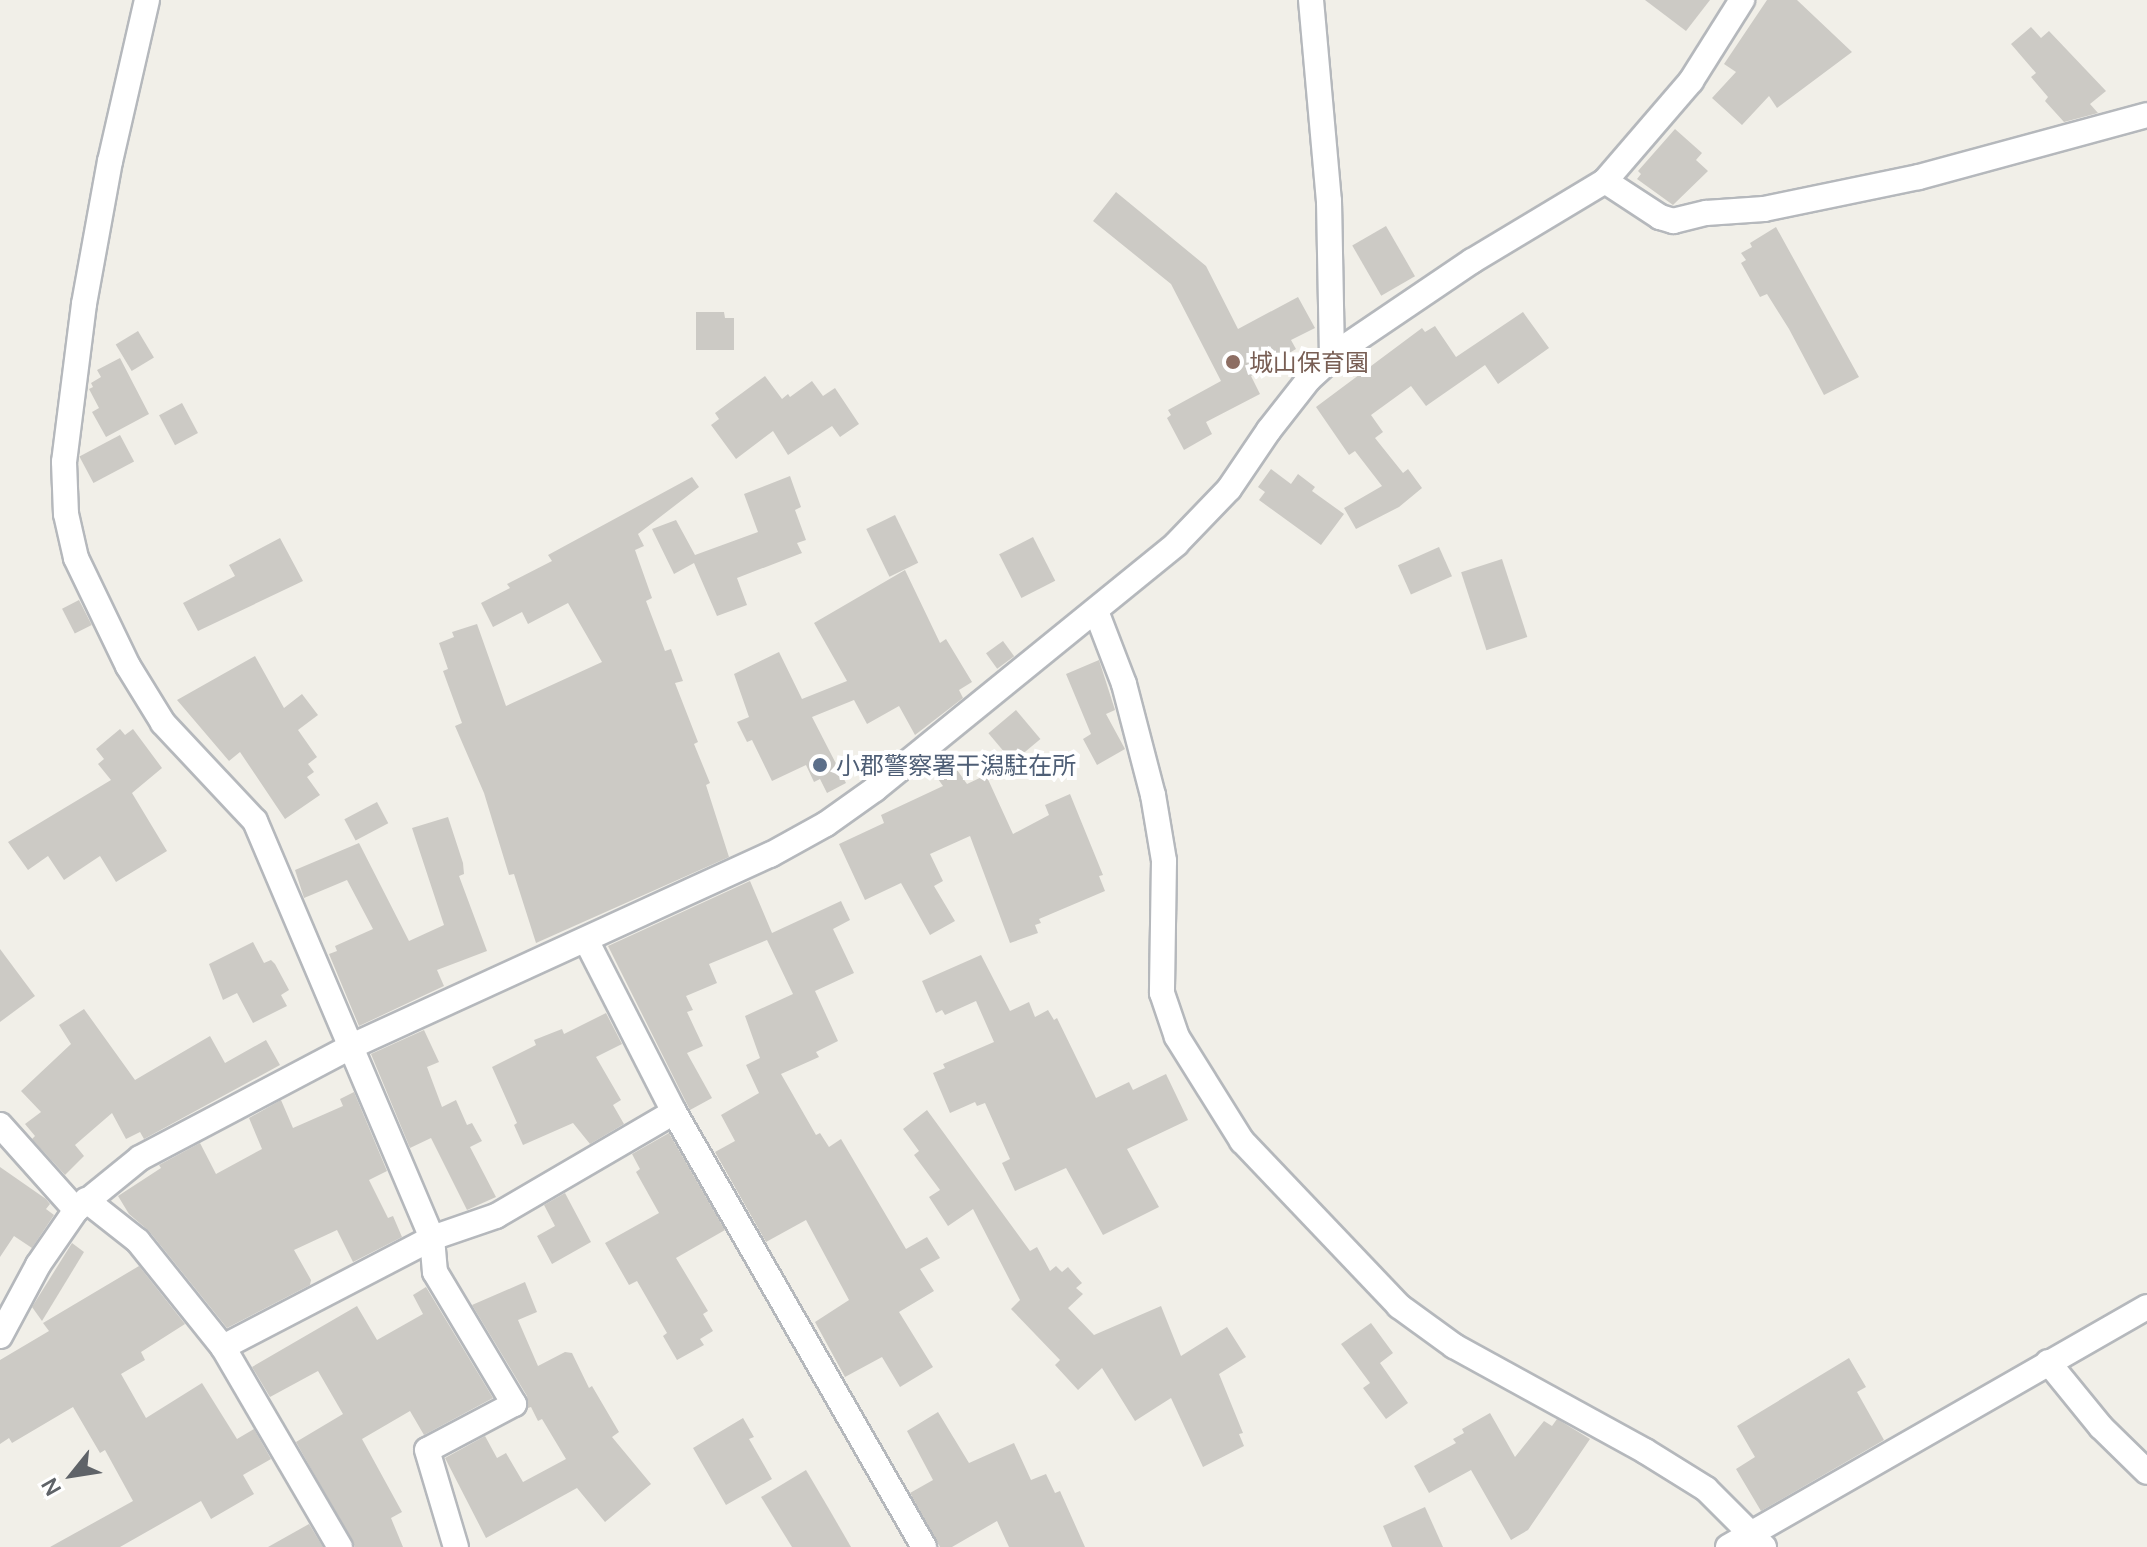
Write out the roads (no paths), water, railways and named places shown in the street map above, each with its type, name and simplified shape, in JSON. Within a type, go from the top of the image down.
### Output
[{"type":"street","points":[[147,0],[110,161],[84,304],[64,462],[66,514],[76,558],[128,666],[163,723],[255,821],[432,1238],[435,1272],[514,1404],[427,1450],[456,1547]]},
{"type":"street","points":[[1311,0],[1329,201],[1332,358]]},
{"type":"street","points":[[0,1336],[38,1265],[81,1205],[140,1158],[352,1046],[770,855],[826,824],[875,789],[1176,544],[1229,489],[1309,379],[1332,358],[1472,261],[1605,181],[1691,81],[1742,0]]},
{"type":"street","points":[[1605,181],[1660,217],[1673,221],[1706,213],[1764,209],[1919,177],[2147,115]]},
{"type":"street","points":[[1096,611],[1124,684],[1155,806],[1164,861],[1162,993],[1177,1037],[1242,1141],[1399,1306],[1454,1346],[1645,1451],[1706,1489],[1757,1541]]},
{"type":"street","points":[[586,940],[674,1112],[924,1547]]},
{"type":"street","points":[[223,1347],[432,1238],[496,1216],[674,1112]]},
{"type":"street","points":[[0,1125],[81,1205],[138,1241],[223,1347],[340,1547]]},
{"type":"street","points":[[1728,1547],[1757,1541],[2048,1362],[2147,1307]]},
{"type":"street","points":[[2048,1362],[2101,1427],[2147,1472]]},
{"type":"place","name":"城山保育園","points":[[1233,362]]},
{"type":"place","name":"小郡警察署干潟駐在所","points":[[820,765]]}]
